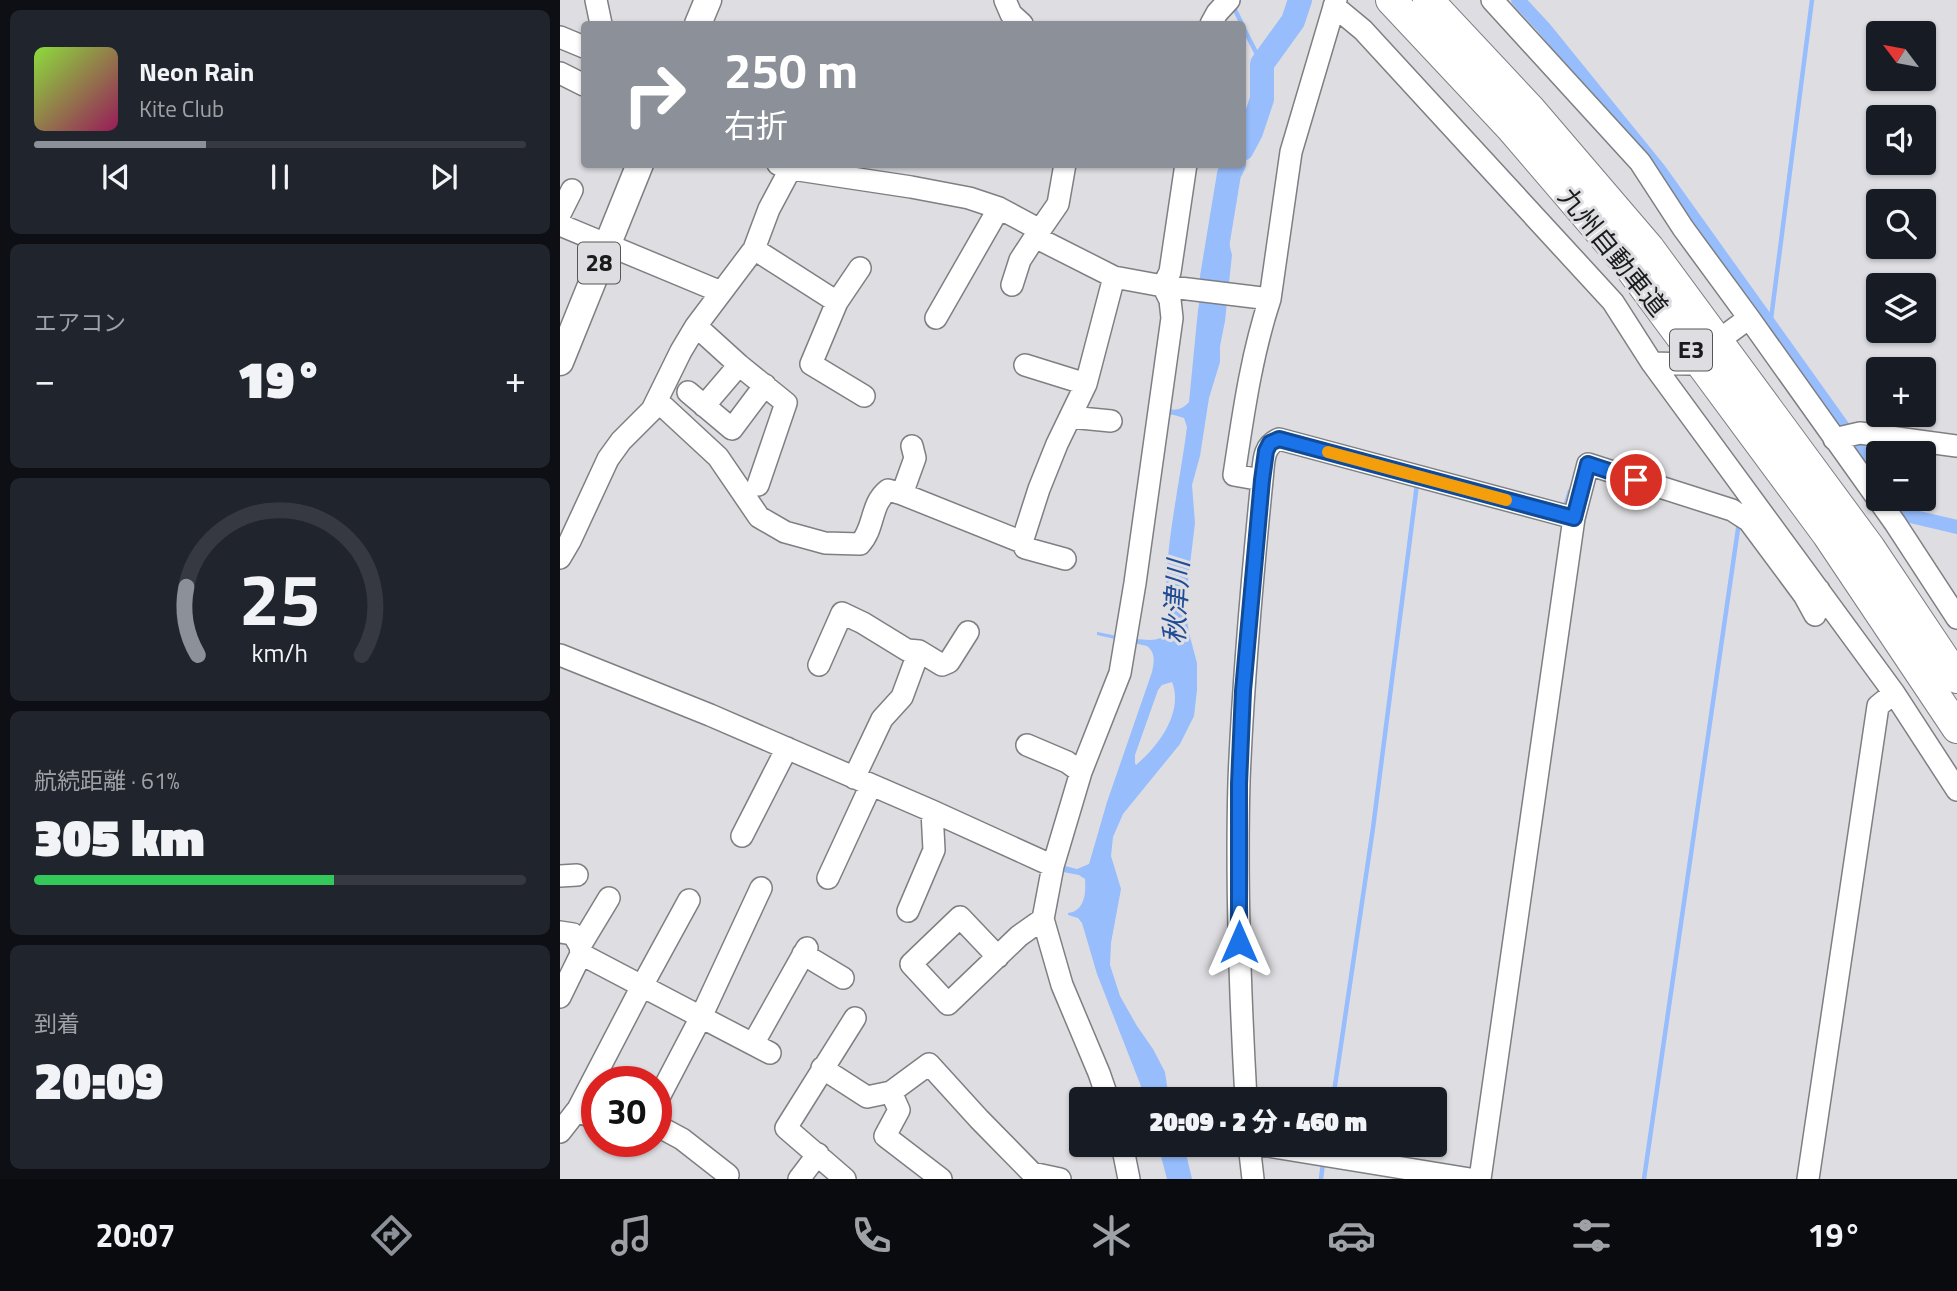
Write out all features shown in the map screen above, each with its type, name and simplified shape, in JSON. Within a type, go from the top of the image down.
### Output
[{"type":"highway","name":"九州自動車道","points":[[1391,0],[1511,128],[1625,261],[1828,534],[1957,728]]},
{"type":"highway","name":"九州自動車道","points":[[1428,0],[1530,109],[1649,248],[1870,548],[1957,678]]},
{"type":"main road","points":[[699,21],[708,0]]},
{"type":"main road","name":"28","points":[[560,362],[638,168]]},
{"type":"street","points":[[1213,21],[1229,0]]},
{"type":"street","points":[[1492,0],[1640,162],[1683,228],[1895,523],[1957,618]]},
{"type":"street","points":[[1262,480],[1234,475],[1246,396],[1262,321],[1291,152],[1335,3],[1363,30],[1613,302],[1811,593],[1815,615]]},
{"type":"street","points":[[560,37],[581,46]]},
{"type":"street","points":[[560,74],[581,92]]},
{"type":"street","points":[[560,558],[614,449],[647,417],[657,403],[696,326],[754,249],[787,168]]},
{"type":"street","points":[[810,168],[872,173],[999,208],[1037,234],[1114,277],[1264,299]]},
{"type":"street","points":[[1012,285],[1020,260],[1058,204],[1064,168]]},
{"type":"street","points":[[1163,286],[1170,272],[1185,168]]},
{"type":"street","points":[[560,214],[572,190]]},
{"type":"street","points":[[936,318],[999,208]]},
{"type":"street","points":[[560,225],[721,292]]},
{"type":"street","points":[[754,249],[837,302]]},
{"type":"street","points":[[860,268],[837,302],[811,364],[864,396]]},
{"type":"street","points":[[1022,542],[1040,489],[1086,384],[1114,277]]},
{"type":"street","points":[[1104,1087],[1062,985],[1043,919],[1053,866],[1081,772],[1120,673],[1172,318],[1170,300],[1163,286]]},
{"type":"street","points":[[1730,332],[1749,318]]},
{"type":"street","points":[[696,326],[786,403],[758,485]]},
{"type":"street","points":[[1652,363],[1689,364]]},
{"type":"street","points":[[704,406],[739,365]]},
{"type":"street","points":[[1025,365],[1086,384]]},
{"type":"street","points":[[688,392],[732,429],[765,386]]},
{"type":"street","points":[[657,403],[718,457],[756,514],[785,532],[832,544],[860,544],[867,535],[879,498],[888,490],[1022,542],[1025,548],[1065,559]]},
{"type":"street","points":[[1070,416],[1111,421]]},
{"type":"street","points":[[1834,439],[1860,433],[1957,446]]},
{"type":"street","points":[[1245,1087],[1239,986],[1239,784],[1243,691],[1262,480],[1266,451],[1270,443],[1279,439],[1574,518]]},
{"type":"street","points":[[902,494],[914,461],[912,446]]},
{"type":"street","points":[[1480,1179],[1574,518],[1588,464],[1732,510],[1749,521],[1894,693],[1957,790]]},
{"type":"street","points":[[819,665],[842,614],[863,623],[907,650],[919,651],[942,665],[946,664],[968,632]]},
{"type":"street","points":[[828,878],[882,719],[902,697],[919,651]]},
{"type":"street","points":[[560,655],[710,715],[1053,866]]},
{"type":"street","points":[[1808,1179],[1878,706],[1894,693]]},
{"type":"street","points":[[1027,745],[1067,762],[1081,772]]},
{"type":"street","points":[[742,836],[787,748]]},
{"type":"street","points":[[908,911],[934,850],[932,811]]},
{"type":"street","points":[[672,1072],[761,888]]},
{"type":"street","points":[[560,997],[580,950],[608,898]]},
{"type":"street","points":[[560,1132],[578,1109],[689,901]]},
{"type":"street","points":[[998,957],[1019,936],[1043,919]]},
{"type":"street","points":[[560,932],[573,934],[580,950],[642,986],[762,1048],[805,951],[843,978]]},
{"type":"street","points":[[845,1179],[786,1128],[855,1018]]},
{"type":"street","points":[[822,1068],[867,1097],[891,1092],[929,1064],[1032,1173],[1060,1179]]},
{"type":"street","points":[[891,1092],[899,1110],[885,1136],[937,1178]]},
{"type":"street","points":[[672,1134],[728,1175]]},
{"type":"street","points":[[799,1179],[818,1154]]},
{"type":"street","points":[[1125,1157],[1129,1179]]},
{"type":"street","points":[[1250,1157],[1253,1179]]},
{"type":"street","points":[[1335,1157],[1470,1179]]},
{"type":"water","points":[[1229,243],[1232,255],[1220,362],[1209,398],[1200,456],[1192,485],[1195,523],[1185,606],[1197,663],[1194,716],[1180,744],[1123,814],[1113,837],[1111,856],[1121,889],[1111,943],[1110,965],[1120,996],[1165,1072],[1167,1087],[1141,1087],[1097,974],[1082,923],[1078,918],[1068,915],[1081,905],[1085,895],[1085,879],[1063,872],[1065,866],[1077,869],[1089,864],[1153,665],[1153,655],[1147,646],[1097,635],[1097,632],[1155,640],[1160,638],[1166,629],[1169,550],[1187,427],[1184,418],[1164,414],[1165,409],[1178,409],[1189,402],[1198,310],[1209,245]],"holes":[[[1172,682],[1175,705],[1160,739],[1136,765],[1135,755],[1162,685]]]},
{"type":"water","points":[[1161,1157],[1187,1157],[1192,1179],[1167,1179]]},
{"type":"waterway","name":"秋津川","points":[[1246,141],[1262,99],[1262,64],[1293,21],[1300,0]]},
{"type":"waterway","points":[[1518,0],[1544,28],[1660,171],[1866,459]]},
{"type":"waterway","points":[[1771,319],[1812,0]]},
{"type":"waterway","points":[[1235,10],[1240,21]]},
{"type":"waterway","points":[[1246,33],[1262,64]]},
{"type":"waterway","name":"秋津川","points":[[1212,277],[1232,168]]},
{"type":"waterway","points":[[1335,1087],[1373,828],[1417,484]]},
{"type":"waterway","points":[[1565,507],[1570,491]]},
{"type":"waterway","points":[[1903,511],[1906,515],[1957,527]]},
{"type":"waterway","points":[[1644,1179],[1739,522]]},
{"type":"waterway","points":[[1321,1179],[1323,1163]]},
{"type":"slow traffic","points":[[1328,452],[1506,500]]},
{"type":"route","points":[[1239,942],[1239,784],[1243,691],[1255,543],[1266,451],[1270,443],[1279,439],[1574,518],[1588,464],[1636,480]]}]
